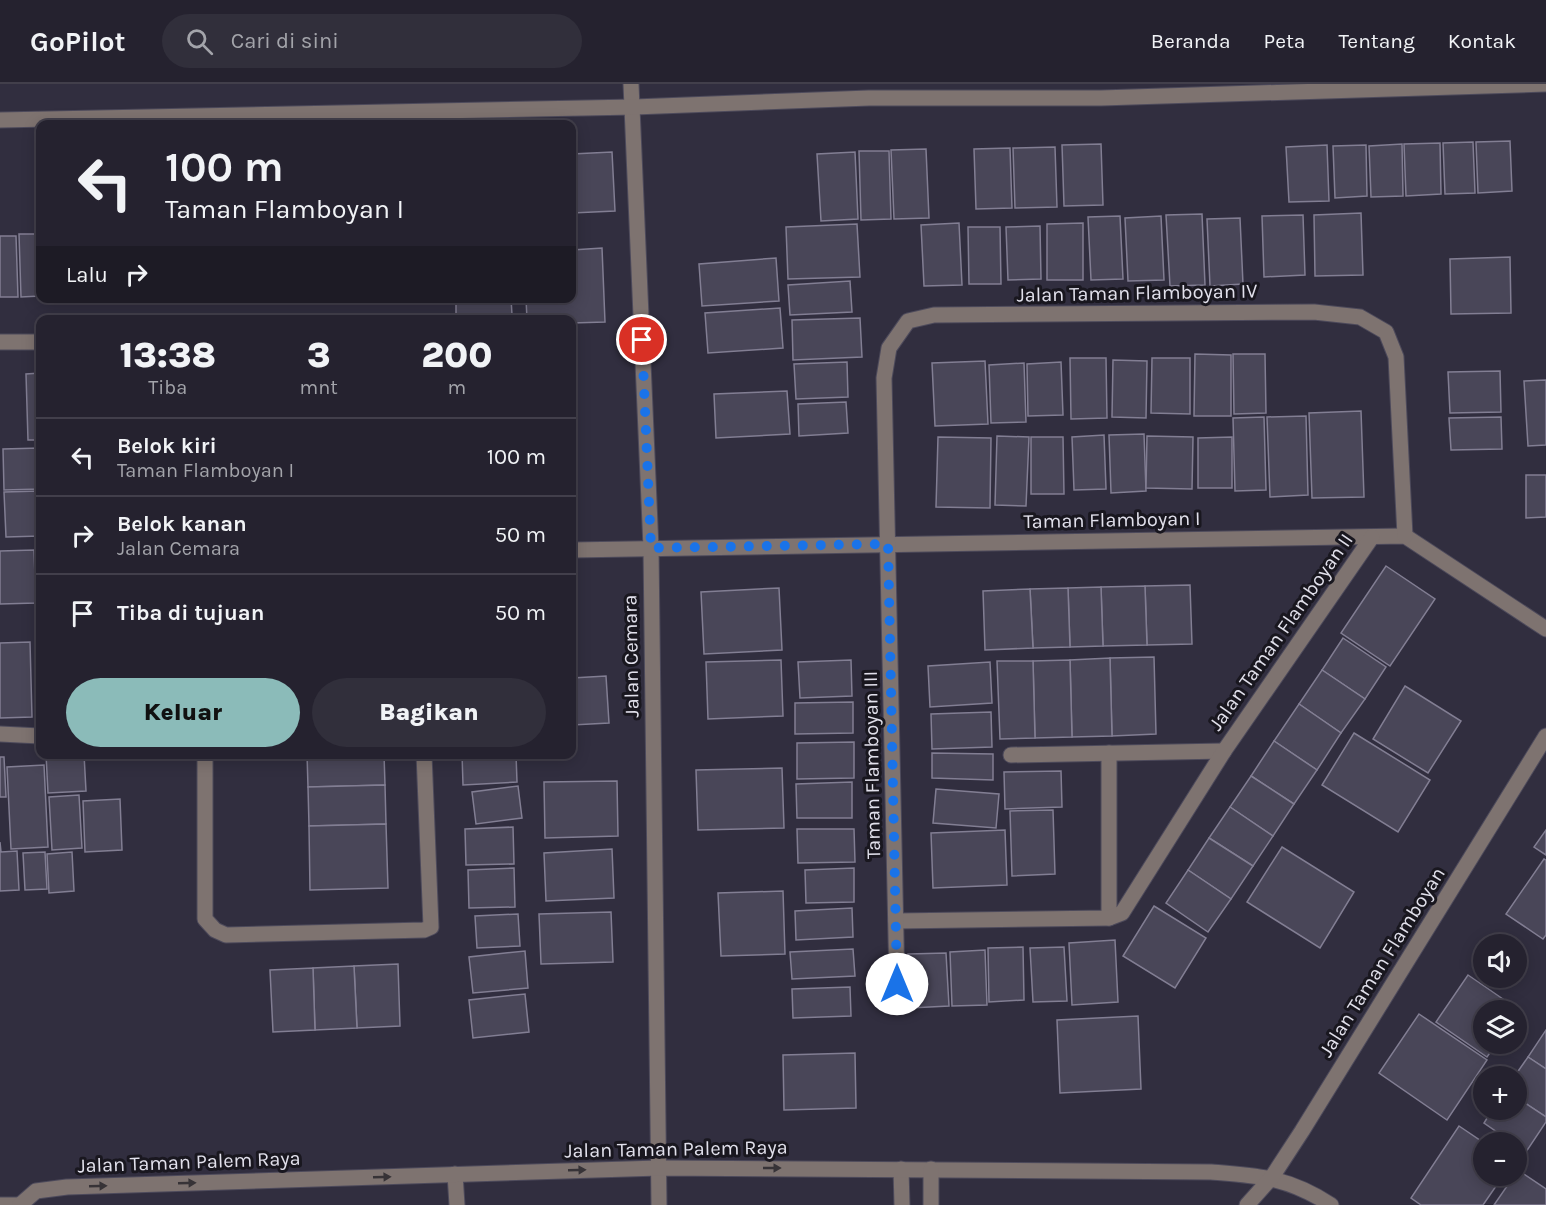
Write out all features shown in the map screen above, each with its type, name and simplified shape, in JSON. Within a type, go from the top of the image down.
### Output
[{"type":"street","name":"Jalan Cemara","points":[[631,84],[634,107],[651,548],[659,1205]]},
{"type":"street","points":[[0,120],[634,107],[869,91],[1100,91],[1546,84]]},
{"type":"street","name":"Jalan Taman Flamboyan IV","points":[[888,544],[884,378],[889,348],[908,321],[934,315],[1314,312],[1360,317],[1386,332],[1396,357],[1405,536]]},
{"type":"street","points":[[0,342],[36,342]]},
{"type":"street","points":[[1405,536],[1546,629]]},
{"type":"street","name":"Taman Flamboyan I","points":[[576,550],[1405,536]]},
{"type":"street","name":"Jalan Taman Flamboyan II","points":[[1109,918],[1122,913],[1224,751],[1372,537]]},
{"type":"street","name":"Taman Flamboyan III","points":[[888,544],[897,984]]},
{"type":"street","points":[[0,734],[36,736]]},
{"type":"street","name":"Jalan Taman Flamboyan","points":[[1246,1205],[1272,1177],[1546,736]]},
{"type":"street","name":"Jalan Taman Flamboyan II","points":[[1011,755],[1224,751]]},
{"type":"street","points":[[896,921],[1109,918],[1109,753]]},
{"type":"street","points":[[205,759],[205,919],[215,930],[226,935],[424,930],[431,927],[424,759]]},
{"type":"street","name":"Jalan Taman Palem Raya","points":[[19,1205],[36,1191],[67,1187],[659,1167],[1211,1172],[1272,1177],[1317,1196],[1331,1205]]},
{"type":"street","points":[[901,1169],[902,1205]]},
{"type":"street","points":[[931,1205],[932,1169]]},
{"type":"street","points":[[455,1174],[457,1205]]},
{"type":"street","points":[[0,1205],[19,1205]]},
{"type":"building","points":[[1510,141],[1512,191],[1478,193],[1476,142]]},
{"type":"building","points":[[1473,142],[1475,193],[1445,194],[1443,143]]},
{"type":"building","points":[[1440,143],[1441,194],[1406,196],[1404,144]]},
{"type":"building","points":[[1101,144],[1103,205],[1064,206],[1062,145]]},
{"type":"building","points":[[1402,144],[1403,196],[1371,197],[1369,146]]},
{"type":"building","points":[[1327,145],[1329,201],[1289,202],[1286,147]]},
{"type":"building","points":[[1366,145],[1367,196],[1335,198],[1333,146]]},
{"type":"building","points":[[1055,147],[1057,207],[1015,208],[1013,148]]},
{"type":"building","points":[[1010,148],[1012,208],[976,209],[974,149]]},
{"type":"building","points":[[926,149],[929,218],[894,219],[891,150]]},
{"type":"building","points":[[859,151],[889,151],[891,219],[861,220]]},
{"type":"building","points":[[612,152],[615,211],[576,213],[576,154]]},
{"type":"building","points":[[855,152],[858,219],[821,221],[817,154]]},
{"type":"building","points":[[1361,213],[1363,275],[1315,276],[1314,215]]},
{"type":"building","points":[[1202,214],[1205,285],[1170,286],[1166,215]]},
{"type":"building","points":[[1303,215],[1305,275],[1264,277],[1262,216]]},
{"type":"building","points":[[1120,216],[1123,279],[1091,280],[1088,217]]},
{"type":"building","points":[[1161,216],[1164,280],[1128,281],[1125,218]]},
{"type":"building","points":[[1240,218],[1243,284],[1210,286],[1207,219]]},
{"type":"building","points":[[959,223],[962,285],[924,286],[921,225]]},
{"type":"building","points":[[1083,223],[1083,280],[1047,280],[1047,224]]},
{"type":"building","points":[[857,224],[860,277],[788,279],[786,227]]},
{"type":"building","points":[[1040,226],[1041,279],[1008,280],[1006,227]]},
{"type":"building","points":[[968,227],[1000,227],[1001,284],[969,284]]},
{"type":"building","points":[[19,234],[36,234],[36,296],[21,297]]},
{"type":"building","points":[[0,236],[16,236],[18,297],[0,297]]},
{"type":"building","points":[[602,248],[605,322],[576,323],[576,315],[527,315],[526,303],[576,303],[576,250]]},
{"type":"building","points":[[1510,257],[1511,313],[1451,314],[1450,259]]},
{"type":"building","points":[[776,258],[779,301],[702,306],[699,264]]},
{"type":"building","points":[[850,281],[852,312],[790,315],[788,285]]},
{"type":"building","points":[[456,303],[511,303],[512,315],[456,315]]},
{"type":"building","points":[[780,308],[783,348],[708,353],[705,313]]},
{"type":"building","points":[[860,318],[862,357],[793,360],[792,320]]},
{"type":"building","points":[[1195,354],[1231,355],[1231,416],[1194,416]]},
{"type":"building","points":[[1233,354],[1265,354],[1266,413],[1234,414]]},
{"type":"building","points":[[1070,358],[1106,358],[1107,418],[1071,419]]},
{"type":"building","points":[[1152,358],[1190,358],[1190,414],[1151,413]]},
{"type":"building","points":[[1113,360],[1147,361],[1146,418],[1112,417]]},
{"type":"building","points":[[985,361],[988,424],[935,426],[932,363]]},
{"type":"building","points":[[847,362],[848,397],[796,399],[794,364]]},
{"type":"building","points":[[1061,362],[1063,415],[1028,416],[1027,364]]},
{"type":"building","points":[[1024,363],[1026,422],[991,423],[989,365]]},
{"type":"building","points":[[1500,371],[1501,412],[1450,413],[1448,372]]},
{"type":"building","points":[[36,373],[36,440],[28,440],[26,374]]},
{"type":"building","points":[[1546,380],[1546,445],[1528,446],[1524,381]]},
{"type":"building","points":[[787,391],[790,434],[716,438],[714,394]]},
{"type":"building","points":[[846,402],[848,433],[799,436],[798,404]]},
{"type":"building","points":[[1361,411],[1364,497],[1312,498],[1309,413]]},
{"type":"building","points":[[1306,416],[1308,495],[1270,497],[1267,417]]},
{"type":"building","points":[[1264,417],[1266,490],[1235,491],[1233,418]]},
{"type":"building","points":[[1501,417],[1502,449],[1451,450],[1449,418]]},
{"type":"building","points":[[1144,434],[1146,491],[1111,493],[1109,435]]},
{"type":"building","points":[[1104,435],[1106,489],[1074,490],[1072,437]]},
{"type":"building","points":[[997,436],[1029,437],[1026,506],[995,505]]},
{"type":"building","points":[[1147,436],[1193,437],[1192,489],[1146,488]]},
{"type":"building","points":[[938,437],[991,438],[990,508],[936,507]]},
{"type":"building","points":[[1031,437],[1063,437],[1064,494],[1031,494]]},
{"type":"building","points":[[1232,437],[1232,488],[1198,488],[1198,438]]},
{"type":"building","points":[[36,448],[36,489],[4,490],[3,449]]},
{"type":"building","points":[[1526,475],[1546,475],[1546,517],[1526,518]]},
{"type":"building","points":[[36,491],[36,536],[6,537],[4,492]]},
{"type":"building","points":[[34,550],[36,603],[0,604],[0,551]]},
{"type":"building","points":[[1386,566],[1435,599],[1390,666],[1341,633]]},
{"type":"building","points":[[1190,585],[1192,644],[1147,645],[1145,586]]},
{"type":"building","points":[[1145,586],[1147,645],[1103,646],[1101,587]]},
{"type":"building","points":[[1101,587],[1103,646],[1070,647],[1068,588]]},
{"type":"building","points":[[779,588],[782,650],[704,654],[701,592]]},
{"type":"building","points":[[1068,588],[1070,647],[1033,648],[1030,589]]},
{"type":"building","points":[[1030,589],[1033,648],[985,650],[983,591]]},
{"type":"building","points":[[1343,638],[1386,667],[1365,699],[1322,670]]},
{"type":"building","points":[[30,642],[32,717],[0,718],[0,643]]},
{"type":"building","points":[[1154,657],[1156,734],[1112,736],[1110,658]]},
{"type":"building","points":[[1110,658],[1112,736],[1072,737],[1070,660]]},
{"type":"building","points":[[781,660],[783,716],[708,719],[706,662]]},
{"type":"building","points":[[851,660],[852,696],[800,698],[798,662]]},
{"type":"building","points":[[1070,660],[1072,737],[1035,738],[1033,661]]},
{"type":"building","points":[[997,661],[1033,661],[1035,738],[1000,739]]},
{"type":"building","points":[[990,662],[992,703],[930,707],[928,666]]},
{"type":"building","points":[[1322,670],[1365,699],[1341,733],[1299,704]]},
{"type":"building","points":[[606,676],[609,723],[576,725],[576,678]]},
{"type":"building","points":[[1405,686],[1461,721],[1428,773],[1373,739]]},
{"type":"building","points":[[853,702],[853,733],[795,734],[795,703]]},
{"type":"building","points":[[1299,704],[1341,733],[1317,770],[1274,741]]},
{"type":"building","points":[[991,712],[992,747],[932,749],[931,714]]},
{"type":"building","points":[[1354,733],[1430,780],[1398,832],[1322,785]]},
{"type":"building","points":[[1274,741],[1317,770],[1294,804],[1251,776]]},
{"type":"building","points":[[854,742],[854,778],[797,779],[797,743]]},
{"type":"building","points":[[932,753],[993,754],[993,780],[932,778]]},
{"type":"building","points":[[0,757],[4,757],[6,797],[0,797]]},
{"type":"building","points":[[46,759],[84,759],[86,791],[48,793]]},
{"type":"building","points":[[307,759],[384,759],[385,785],[308,787]]},
{"type":"building","points":[[462,759],[516,759],[517,782],[463,785]]},
{"type":"building","points":[[44,765],[48,847],[11,849],[7,767]]},
{"type":"building","points":[[782,768],[784,828],[698,830],[696,770]]},
{"type":"building","points":[[1061,771],[1062,807],[1005,809],[1004,772]]},
{"type":"building","points":[[1251,776],[1294,804],[1273,836],[1230,807]]},
{"type":"building","points":[[617,781],[618,836],[545,838],[544,782]]},
{"type":"building","points":[[852,782],[852,818],[797,818],[796,784]]},
{"type":"building","points":[[385,785],[386,824],[309,826],[308,787]]},
{"type":"building","points":[[518,786],[522,818],[476,824],[472,792]]},
{"type":"building","points":[[936,789],[999,794],[996,828],[933,823]]},
{"type":"building","points":[[79,795],[82,848],[52,850],[49,797]]},
{"type":"building","points":[[120,799],[122,850],[85,852],[83,801]]},
{"type":"building","points":[[1230,807],[1273,836],[1253,866],[1209,838]]},
{"type":"building","points":[[1053,810],[1055,874],[1012,876],[1010,811]]},
{"type":"building","points":[[386,824],[388,888],[310,890],[309,826]]},
{"type":"building","points":[[513,827],[514,864],[466,865],[465,829]]},
{"type":"building","points":[[797,829],[854,829],[855,862],[798,863]]},
{"type":"building","points":[[1005,830],[1007,885],[933,888],[931,833]]},
{"type":"building","points":[[1546,830],[1546,855],[1534,847]]},
{"type":"building","points":[[1209,838],[1253,866],[1231,899],[1188,870]]},
{"type":"building","points":[[0,842],[1,852],[17,851],[19,890],[0,891]]},
{"type":"building","points":[[1282,847],[1354,892],[1320,948],[1247,902]]},
{"type":"building","points":[[612,849],[614,898],[546,901],[544,853]]},
{"type":"building","points":[[45,852],[47,889],[25,890],[23,853]]},
{"type":"building","points":[[72,852],[74,891],[49,893],[47,854]]},
{"type":"building","points":[[1544,859],[1546,860],[1546,935],[1543,939],[1506,914]]},
{"type":"building","points":[[514,868],[515,907],[469,908],[468,870]]},
{"type":"building","points":[[854,868],[854,902],[806,903],[805,870]]},
{"type":"building","points":[[1188,870],[1231,899],[1208,932],[1166,903]]},
{"type":"building","points":[[783,891],[785,954],[721,956],[718,893]]},
{"type":"building","points":[[1154,906],[1206,938],[1175,988],[1123,956]]},
{"type":"building","points":[[852,908],[853,937],[796,940],[795,911]]},
{"type":"building","points":[[611,912],[613,962],[541,964],[539,914]]},
{"type":"building","points":[[518,914],[520,946],[477,948],[475,916]]},
{"type":"building","points":[[1115,940],[1118,1002],[1072,1005],[1069,943]]},
{"type":"building","points":[[1023,947],[1024,1000],[989,1002],[988,948]]},
{"type":"building","points":[[1064,947],[1067,1001],[1033,1002],[1030,948]]},
{"type":"building","points":[[853,949],[855,976],[792,979],[790,952]]},
{"type":"building","points":[[985,950],[987,1005],[952,1006],[950,952]]},
{"type":"building","points":[[525,951],[528,988],[473,993],[469,957]]},
{"type":"building","points":[[946,953],[949,1006],[910,1008],[908,954]]},
{"type":"building","points":[[398,964],[400,1026],[357,1028],[354,966]]},
{"type":"building","points":[[354,966],[357,1028],[315,1030],[313,968]]},
{"type":"building","points":[[313,968],[315,1030],[273,1032],[270,970]]},
{"type":"building","points":[[1468,975],[1473,978],[1473,988],[1487,988],[1504,1000],[1473,1000],[1473,1047],[1436,1022]]},
{"type":"building","points":[[850,987],[851,1016],[793,1018],[792,989]]},
{"type":"building","points":[[525,994],[529,1032],[473,1038],[469,1000]]},
{"type":"building","points":[[1419,1014],[1473,1051],[1473,1054],[1478,1054],[1487,1060],[1483,1066],[1473,1066],[1473,1081],[1447,1120],[1379,1073]]},
{"type":"building","points":[[1138,1016],[1141,1089],[1060,1093],[1057,1020]]},
{"type":"building","points":[[1546,1030],[1546,1069],[1528,1057]]},
{"type":"building","points":[[855,1053],[856,1108],[784,1110],[783,1055]]},
{"type":"building","points":[[1528,1057],[1546,1069],[1546,1117],[1527,1104],[1527,1066],[1522,1066]]},
{"type":"building","points":[[1527,1104],[1546,1117],[1546,1122],[1527,1150],[1527,1132],[1497,1132],[1484,1123],[1486,1120],[1527,1120]]},
{"type":"building","points":[[1459,1126],[1473,1136],[1473,1186],[1496,1186],[1483,1205],[1421,1205],[1411,1198]]},
{"type":"building","points":[[1527,1176],[1546,1189],[1546,1205],[1494,1205],[1507,1186],[1527,1186]]},
{"type":"route","points":[[642,340],[651,548],[888,544],[897,984]]}]
